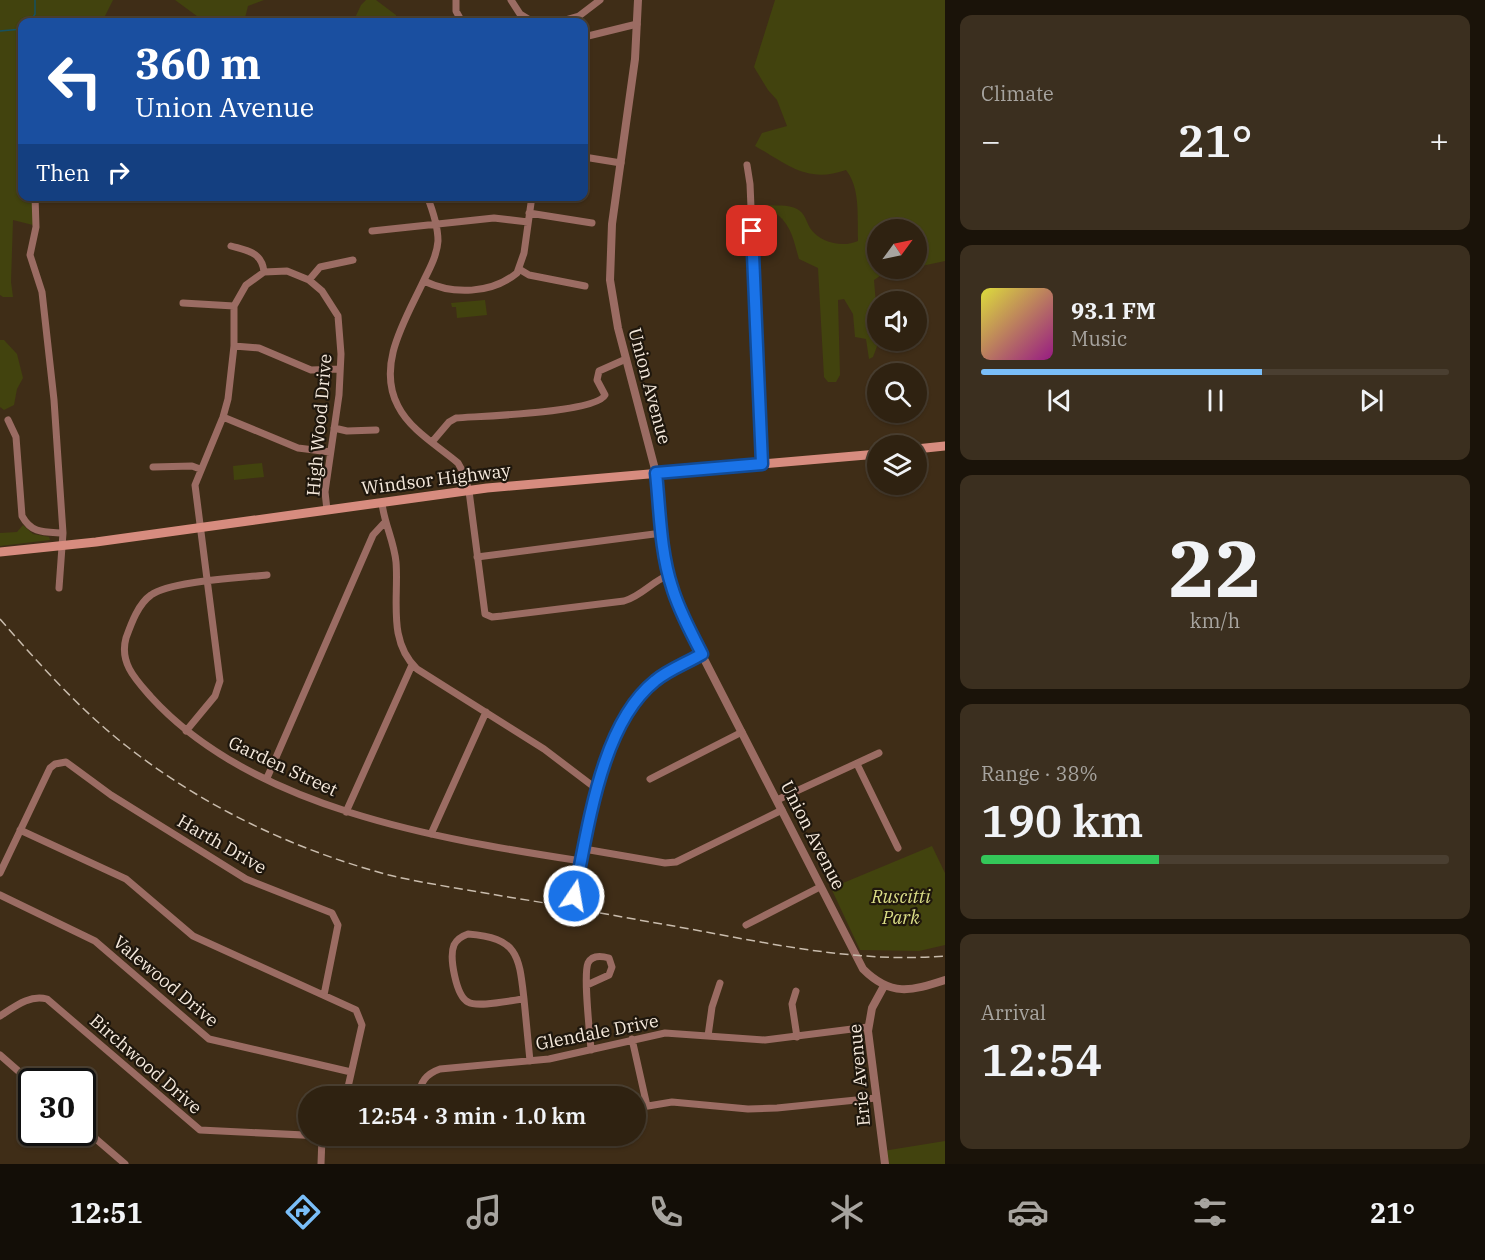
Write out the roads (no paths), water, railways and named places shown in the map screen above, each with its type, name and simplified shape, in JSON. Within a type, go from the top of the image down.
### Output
[{"type":"main road","points":[[927,448],[945,446]]},
{"type":"main road","name":"Windsor Highway","points":[[0,552],[63,546],[469,491],[867,455]]},
{"type":"street","points":[[456,0],[456,11],[460,18]]},
{"type":"street","points":[[511,0],[528,18]]},
{"type":"street","points":[[572,18],[579,16],[600,0]]},
{"type":"street","name":"Union Avenue","points":[[638,0],[621,163],[611,233],[610,270],[613,304],[656,473],[669,575],[681,614],[863,969],[884,986]]},
{"type":"street","points":[[516,18],[518,10]]},
{"type":"street","points":[[588,36],[637,24]]},
{"type":"street","points":[[588,158],[621,163]]},
{"type":"street","points":[[747,165],[762,464]]},
{"type":"street","points":[[35,201],[36,227],[30,255],[42,292],[54,400],[63,533],[59,588]]},
{"type":"street","points":[[429,201],[436,224],[437,248],[394,346],[389,381],[398,407],[409,422],[461,467],[469,491],[483,608],[488,616],[624,601],[669,575]]},
{"type":"street","points":[[424,281],[450,290],[494,287],[506,282],[519,269],[524,253],[531,201]]},
{"type":"street","points":[[529,213],[592,223]]},
{"type":"street","points":[[372,231],[494,218],[528,222]]},
{"type":"street","points":[[231,246],[257,255],[263,263],[264,272]]},
{"type":"street","points":[[186,731],[214,696],[220,681],[195,485],[228,399],[234,346],[234,306],[246,285],[264,272],[287,271],[309,280],[320,267],[353,260]]},
{"type":"street","points":[[519,269],[529,275],[585,286]]},
{"type":"street","name":"High Wood Drive","points":[[309,280],[322,291],[338,316],[340,369],[325,492],[327,510]]},
{"type":"street","points":[[183,303],[234,306]]},
{"type":"street","points":[[234,346],[260,348],[311,370],[340,369]]},
{"type":"street","points":[[432,441],[449,422],[456,418],[563,410],[599,402],[605,395],[597,380],[599,371],[626,358]]},
{"type":"street","points":[[223,417],[298,448],[330,452]]},
{"type":"street","points":[[8,420],[16,437],[22,516],[29,528],[35,531],[63,533]]},
{"type":"street","points":[[334,428],[347,431],[376,430]]},
{"type":"street","points":[[153,467],[192,466],[200,469]]},
{"type":"street","points":[[382,503],[396,563],[398,636],[403,651],[412,664],[544,749],[598,790]]},
{"type":"street","points":[[267,778],[373,535],[385,522]]},
{"type":"street","points":[[477,557],[662,533]]},
{"type":"street","name":"Garden Street","points":[[267,575],[168,588],[149,596],[140,606],[124,644],[124,659],[133,676],[165,713],[186,731],[218,752],[267,778],[346,812],[431,834],[581,861]]},
{"type":"street","points":[[574,896],[598,790],[611,745],[637,700],[657,680],[702,654]]},
{"type":"street","points":[[346,812],[412,664]]},
{"type":"street","points":[[431,834],[486,712]]},
{"type":"street","points":[[650,779],[742,732]]},
{"type":"street","points":[[777,800],[879,753]]},
{"type":"street","name":"Harth Drive","points":[[0,873],[50,768],[59,762],[66,762],[111,795],[246,879],[332,913],[338,925],[324,995]]},
{"type":"street","points":[[856,764],[898,848]]},
{"type":"street","points":[[584,849],[665,863],[676,862],[782,810]]},
{"type":"street","points":[[20,830],[126,879],[193,936],[353,1008],[359,1014],[362,1025],[348,1086]]},
{"type":"street","points":[[746,925],[820,886]]},
{"type":"street","name":"Valewood Drive","points":[[0,895],[95,940],[208,1039],[352,1069]]},
{"type":"street","points":[[524,999],[474,1004],[466,1001],[461,996],[453,966],[453,949],[456,942],[468,934],[482,935],[498,940],[511,948],[521,966],[530,1061]]},
{"type":"street","points":[[587,984],[609,975],[612,967],[609,958],[596,957],[589,961],[587,984],[591,1050]]},
{"type":"street","points":[[884,986],[900,990],[913,989],[945,980]]},
{"type":"street","points":[[708,1036],[712,1007],[720,983]]},
{"type":"street","name":"Erie Avenue","points":[[884,986],[872,1008],[868,1027],[885,1164]]},
{"type":"street","points":[[796,991],[792,1004],[797,1037]]},
{"type":"street","name":"Birchwood Drive","points":[[0,1016],[32,999],[47,999],[200,1130],[298,1136]]},
{"type":"street","name":"Glendale Drive","points":[[421,1086],[425,1077],[440,1069],[530,1061],[665,1033],[765,1040],[868,1027]]},
{"type":"street","points":[[632,1039],[647,1106],[672,1102],[767,1109],[876,1098]]},
{"type":"street","points":[[0,1054],[18,1070]]},
{"type":"street","points":[[96,1139],[125,1164]]},
{"type":"street","points":[[321,1164],[322,1146]]},
{"type":"waterway","points":[[32,18],[35,14],[35,0]]},
{"type":"waterway","points":[[0,31],[18,29]]},
{"type":"railway","points":[[0,619],[78,703],[111,734],[158,770],[220,808],[253,825],[320,853],[354,865],[417,881],[764,943],[872,956],[909,958],[945,956]]},
{"type":"park label","name":"Ruscitti Park","points":[[901,906]]}]
